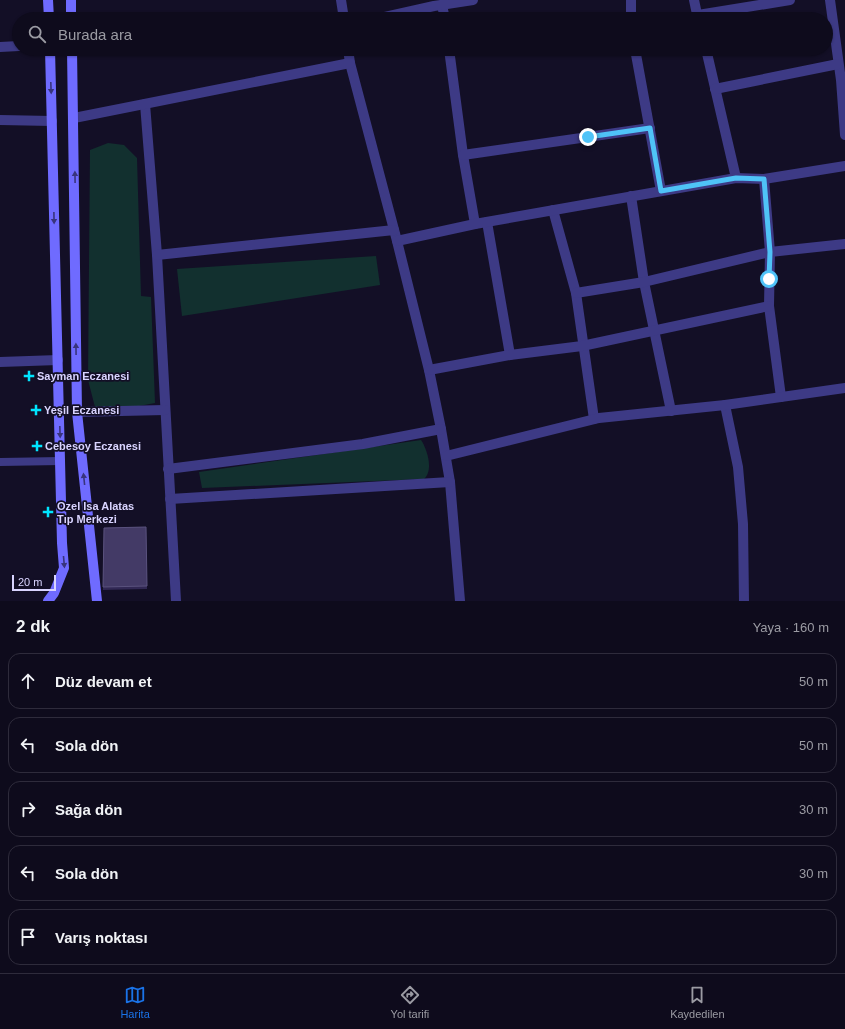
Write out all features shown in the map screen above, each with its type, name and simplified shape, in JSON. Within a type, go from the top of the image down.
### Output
[{"type":"main road","points":[[48,0],[49,12]]},
{"type":"main road","points":[[70,0],[71,12]]},
{"type":"main road","points":[[48,601],[54,593],[64,568],[62,544],[50,56]]},
{"type":"main road","points":[[72,56],[77,412],[97,601]]},
{"type":"street","points":[[341,0],[343,12]]},
{"type":"street","points":[[404,12],[436,4],[473,0]]},
{"type":"street","points":[[631,0],[631,12]]},
{"type":"street","points":[[694,0],[697,12]]},
{"type":"street","points":[[725,12],[790,0]]},
{"type":"street","points":[[830,0],[832,12]]},
{"type":"street","points":[[833,24],[838,64],[843,80],[845,134]]},
{"type":"street","points":[[0,46],[12,46]]},
{"type":"street","points":[[349,56],[429,370],[450,482],[460,601]]},
{"type":"street","points":[[450,56],[463,155],[475,224]]},
{"type":"street","points":[[636,56],[661,191]]},
{"type":"street","points":[[708,56],[736,178]]},
{"type":"street","points":[[74,118],[350,63]]},
{"type":"street","points":[[715,89],[838,64]]},
{"type":"street","points":[[145,104],[157,256],[176,601]]},
{"type":"street","points":[[0,120],[52,121]]},
{"type":"street","points":[[463,155],[650,128]]},
{"type":"street","points":[[397,241],[475,224],[736,178],[764,179],[845,166]]},
{"type":"street","points":[[764,179],[770,252],[769,306],[781,397]]},
{"type":"street","points":[[632,196],[644,282],[671,411]]},
{"type":"street","points":[[553,210],[576,293],[582,346],[594,419]]},
{"type":"street","points":[[487,222],[510,355]]},
{"type":"street","points":[[157,256],[394,230]]},
{"type":"street","points":[[576,293],[644,282],[770,252],[845,244]]},
{"type":"street","points":[[429,370],[510,355],[582,346],[769,306]]},
{"type":"street","points":[[0,362],[58,360]]},
{"type":"street","points":[[446,456],[594,419],[725,406],[845,388]]},
{"type":"street","points":[[725,406],[738,467],[743,524],[744,601]]},
{"type":"street","points":[[77,412],[165,410]]},
{"type":"street","points":[[168,469],[364,444],[441,429]]},
{"type":"street","points":[[170,499],[450,482]]},
{"type":"lane","points":[[0,462],[61,461]]},
{"type":"green space","points":[[108,143],[124,145],[137,158],[141,296],[151,297],[155,403],[107,412],[95,407],[88,380],[90,150]]},
{"type":"green space","points":[[376,256],[380,285],[182,316],[177,269]]},
{"type":"green space","points":[[421,440],[427,454],[429,465],[429,470],[424,479],[202,488],[199,472]]},
{"type":"building","points":[[146,527],[147,586],[103,587],[104,528]]},
{"type":"place","name":"Sayman Eczanesi","points":[[29,376]]},
{"type":"place","name":"Yeşil Eczanesi","points":[[36,410]]},
{"type":"place","name":"Cebesoy Eczanesi","points":[[37,446]]},
{"type":"place","name":"Ozel Isa Alatas Tıp Merkezi","points":[[48,512]]},
{"type":"route","points":[[588,137],[650,128],[661,191],[736,178],[764,179],[770,252],[769,279]]}]
